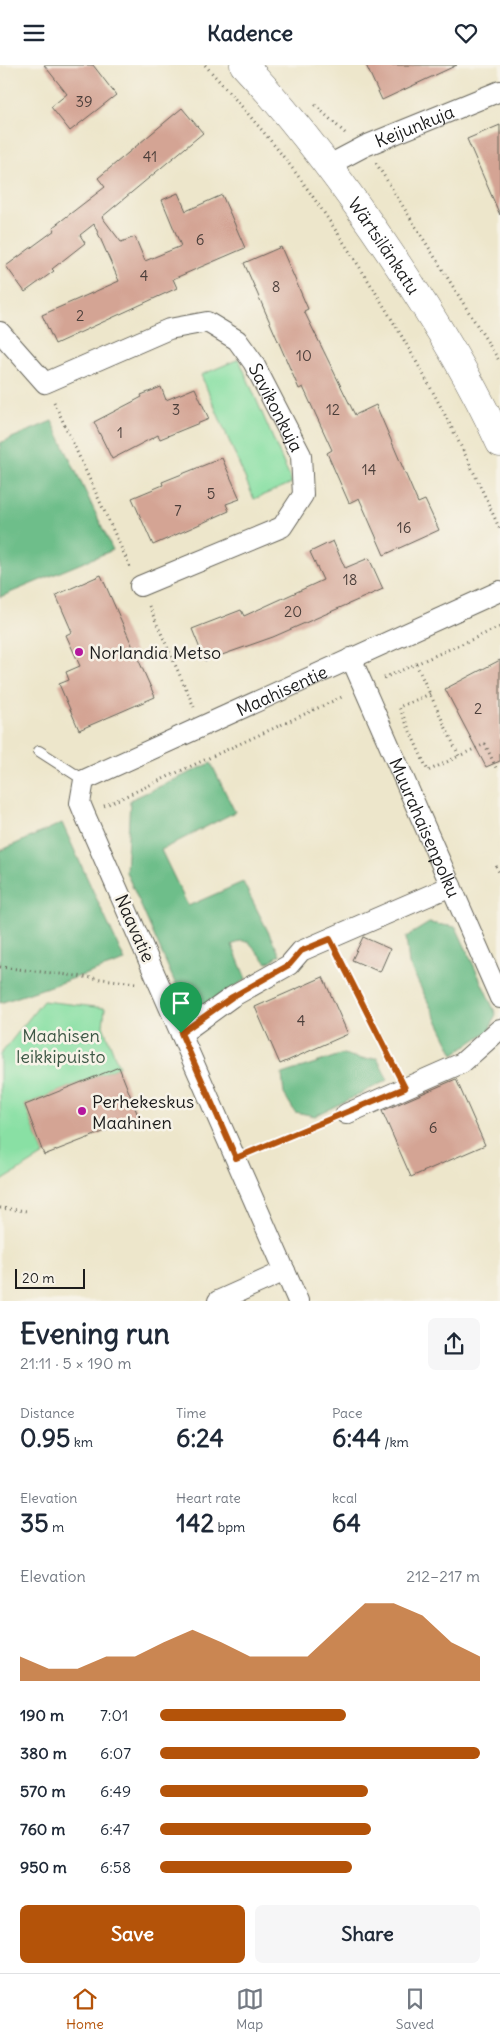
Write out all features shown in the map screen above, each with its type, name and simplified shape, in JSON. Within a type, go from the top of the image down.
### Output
[{"type":"street","name":"Wärtsilänkatu","points":[[244,65],[272,95],[329,165],[444,335],[500,443]]},
{"type":"street","name":"Keijunkuja","points":[[329,165],[365,146],[500,91]]},
{"type":"street","name":"Savikonkuja","points":[[0,332],[46,383],[169,329],[207,322],[237,340],[253,361],[301,455],[303,495],[282,527],[140,586]]},
{"type":"street","name":"Maahisentie","points":[[84,780],[500,591]]},
{"type":"street","name":"Muurahaisenpolku","points":[[351,658],[500,997]]},
{"type":"street","points":[[82,809],[84,780]]},
{"type":"street","name":"Naavatie","points":[[82,809],[298,1301]]},
{"type":"street","points":[[181,1033],[232,997],[289,965],[301,951],[451,886]]},
{"type":"street","points":[[346,1114],[462,1063],[500,1029]]},
{"type":"street","points":[[218,1301],[285,1271]]},
{"type":"lane","points":[[39,751],[84,780]]},
{"type":"path","points":[[205,65],[258,125],[306,188],[367,277],[427,380],[471,463],[500,530]]},
{"type":"path","points":[[310,100],[337,128],[365,146],[500,362]]},
{"type":"path","points":[[416,664],[459,757]]},
{"type":"path","points":[[430,694],[399,707],[428,771],[485,744],[497,770]]},
{"type":"path","points":[[82,809],[213,757]]},
{"type":"path","points":[[496,866],[499,873]]},
{"type":"path","points":[[330,939],[405,1088]]},
{"type":"path","points":[[0,967],[160,986]]},
{"type":"path","points":[[236,1158],[346,1114]]},
{"type":"path","points":[[0,1208],[27,1211]]},
{"type":"green space","points":[[239,359],[292,483],[254,499],[201,375]]},
{"type":"green space","points":[[52,421],[113,550],[0,597],[0,443]]},
{"type":"green space","points":[[211,763],[235,812],[161,850],[188,906],[243,882],[280,955],[267,963],[248,941],[240,941],[232,945],[246,979],[190,1017],[126,872],[130,800]]},
{"type":"green space","points":[[62,823],[125,961],[0,1003],[0,851]]},
{"type":"green space","points":[[429,923],[456,927],[496,1014],[490,1030],[454,1054],[409,964],[406,937]]},
{"type":"green space","name":"Maahisen leikkipuisto","points":[[43,1001],[105,1008],[103,1026],[119,1067],[25,1105],[44,1155],[0,1182],[0,1055]]},
{"type":"green space","points":[[343,1054],[361,1059],[377,1058],[388,1080],[315,1116],[295,1112],[284,1094],[282,1074]]},
{"type":"building","points":[[44,65],[93,65],[116,95],[70,131],[51,107],[67,94]]},
{"type":"building","points":[[366,65],[457,65],[382,100]]},
{"type":"building","points":[[182,108],[203,133],[102,217],[121,242],[135,237],[145,261],[181,246],[162,200],[178,193],[186,211],[222,195],[245,248],[173,279],[177,288],[55,344],[42,315],[119,281],[94,224],[80,235],[85,243],[52,269],[54,271],[25,292],[6,266],[55,230],[53,227],[105,187],[98,178]]},
{"type":"building","points":[[500,125],[500,215],[467,139]]},
{"type":"building","points":[[281,247],[308,309],[304,311],[355,415],[376,405],[418,503],[425,500],[439,530],[384,555],[359,498],[349,503],[327,453],[332,450],[303,387],[299,389],[244,263]]},
{"type":"building","points":[[161,387],[166,400],[195,388],[209,419],[160,439],[158,435],[112,459],[94,422],[142,397],[141,395]]},
{"type":"building","points":[[222,458],[240,499],[226,504],[229,511],[153,545],[132,498],[163,485],[162,482]]},
{"type":"building","points":[[333,541],[345,568],[369,558],[383,589],[273,637],[205,661],[192,629],[241,610],[244,616],[323,580],[310,552]]},
{"type":"building","points":[[101,575],[155,697],[79,730],[59,684],[69,680],[66,672],[80,666],[66,635],[72,632],[56,595]]},
{"type":"building","points":[[500,660],[500,761],[486,767],[445,689]]},
{"type":"building","points":[[363,937],[390,949],[380,972],[352,960]]},
{"type":"building","points":[[323,977],[348,1034],[280,1064],[255,1007]]},
{"type":"building","name":"Perhekeskus Maahinen","points":[[119,1067],[139,1118],[44,1155],[25,1105]]},
{"type":"building","points":[[456,1079],[485,1145],[411,1177],[382,1111]]},
{"type":"place","name":"Norlandia Metso","points":[[79,652]]},
{"type":"place","name":"Perhekeskus Maahinen","points":[[82,1111]]},
{"type":"route","points":[[330,939],[405,1088],[236,1158],[181,1033],[232,997],[289,965],[301,951],[330,939]]}]
